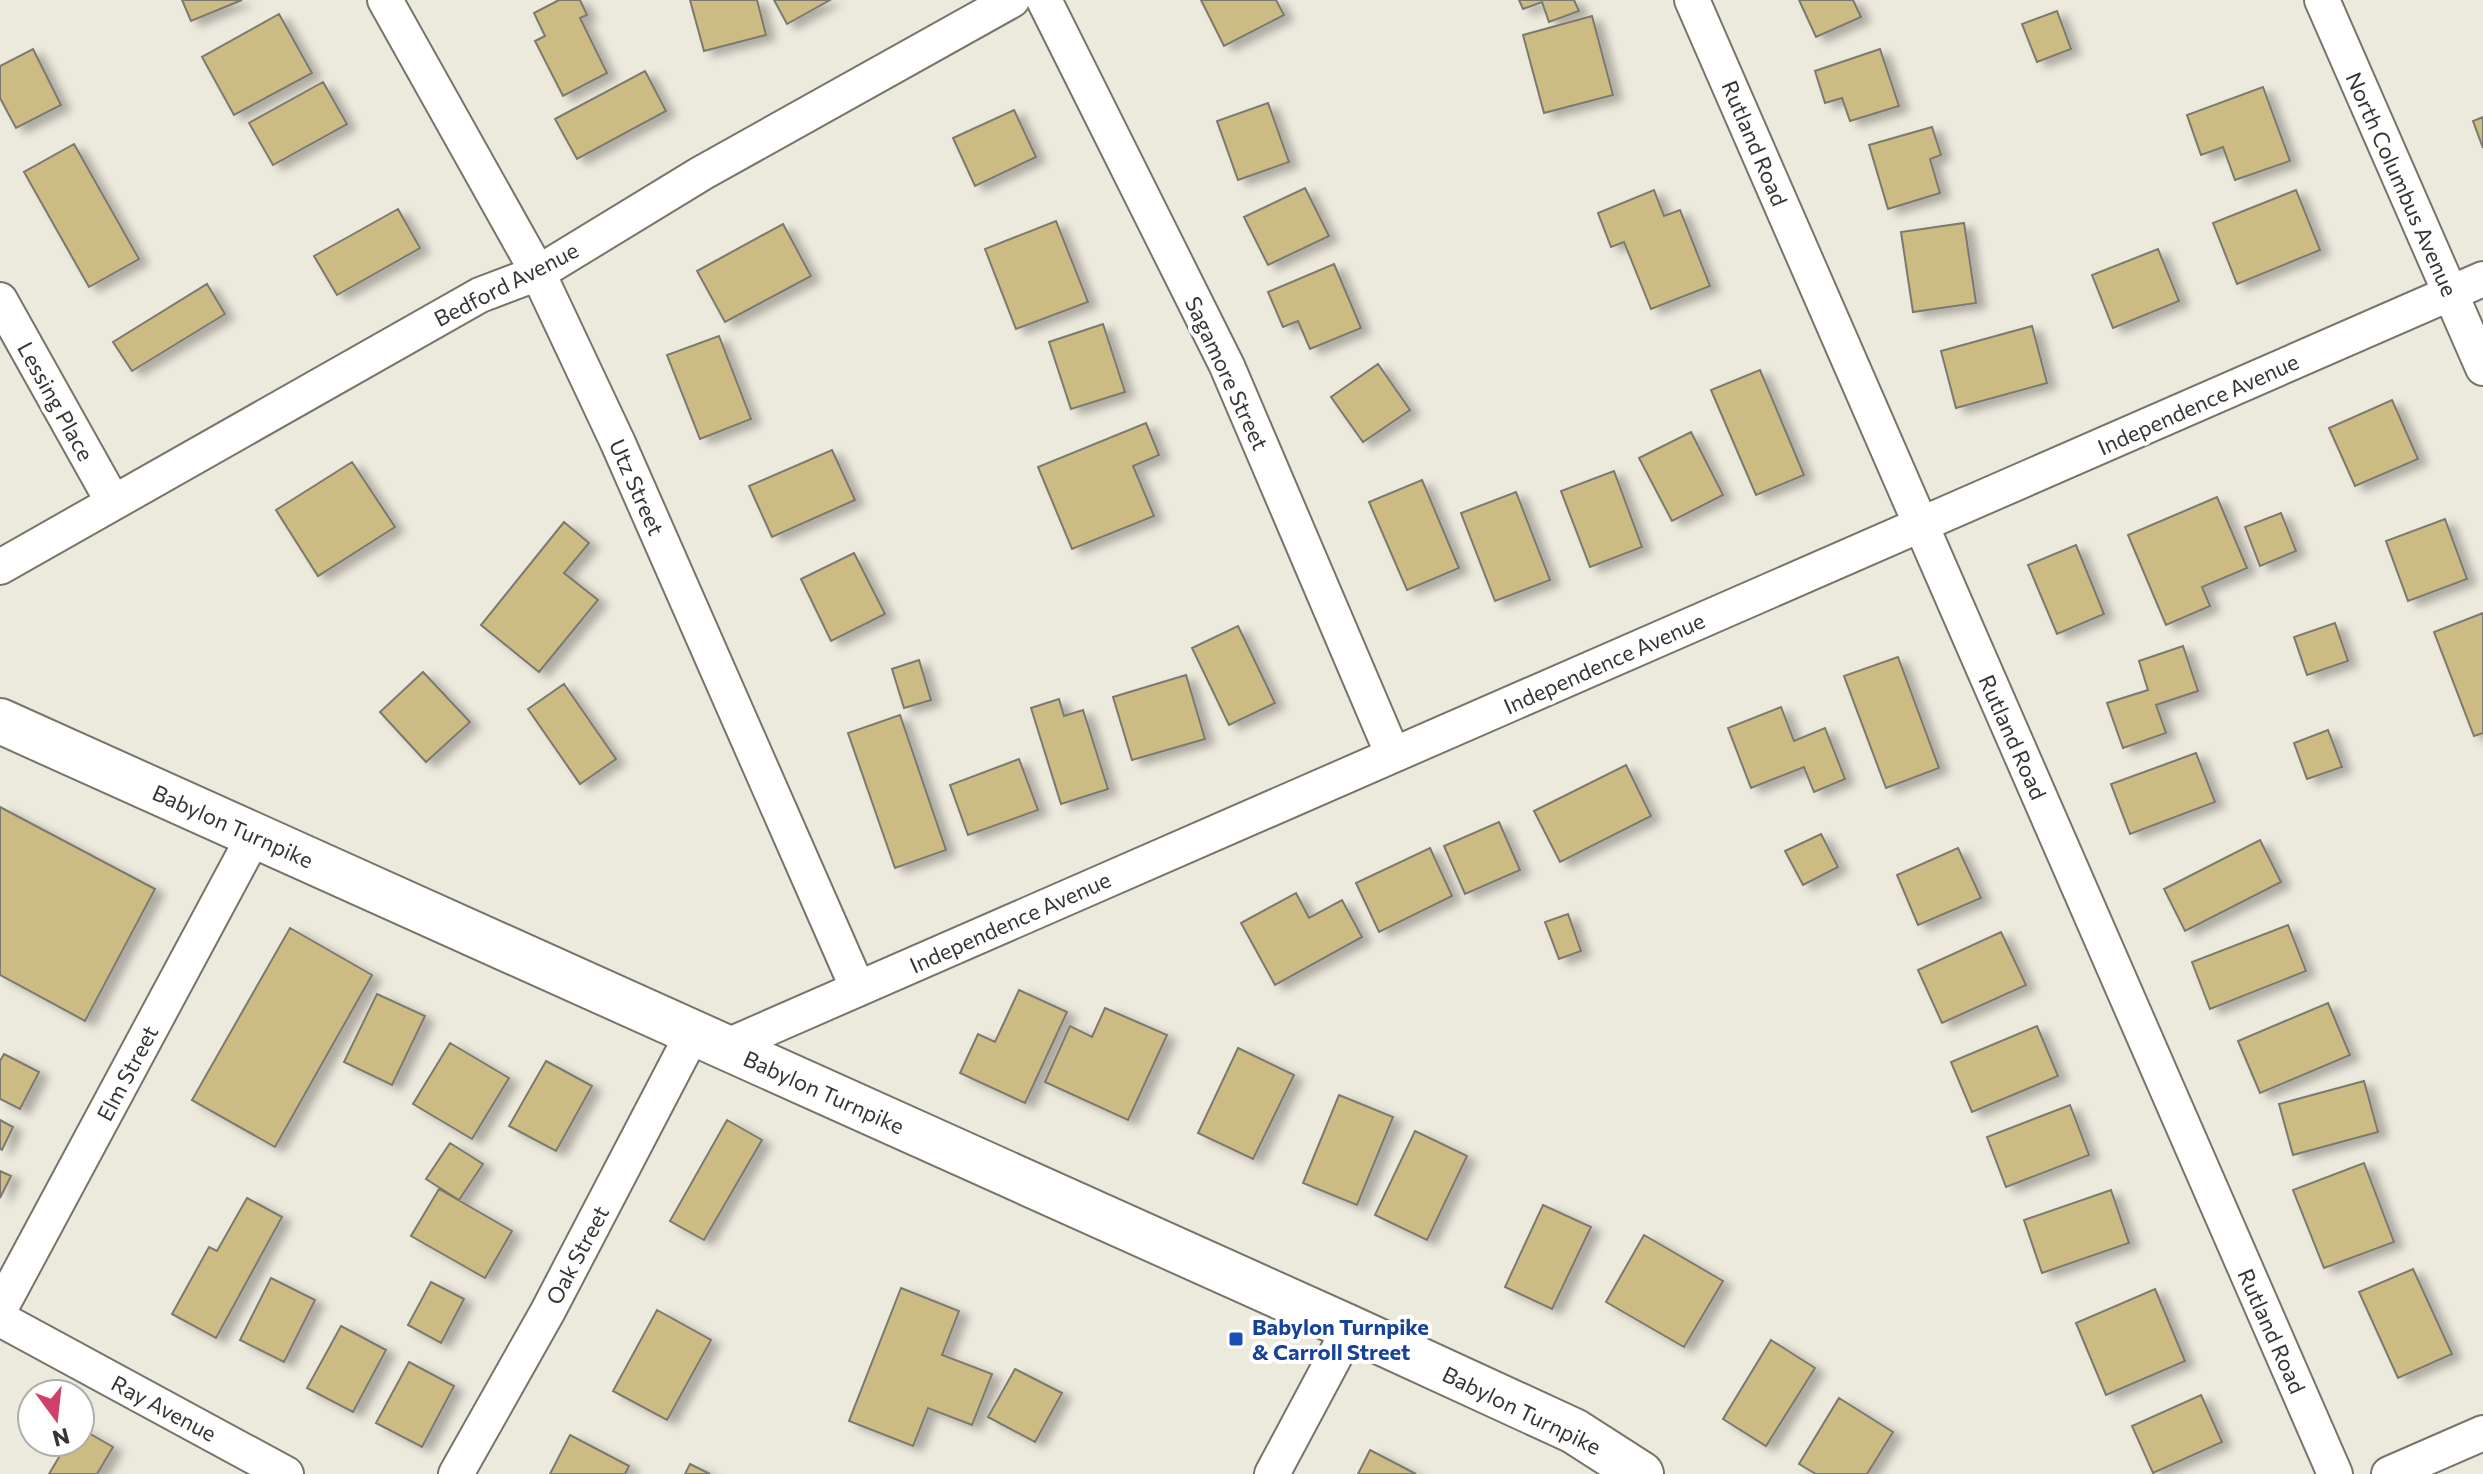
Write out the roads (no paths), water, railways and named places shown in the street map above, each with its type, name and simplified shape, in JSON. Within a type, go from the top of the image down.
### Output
[{"type":"main road","name":"Babylon Turnpike","points":[[0,721],[1350,1328],[1574,1431],[1641,1474]]},
{"type":"street","name":"Utz Street","points":[[385,0],[538,273],[618,443],[858,989]]},
{"type":"street","name":"Bedford Avenue","points":[[0,567],[480,295],[538,273],[702,173],[1012,0]]},
{"type":"street","name":"Sagamore Street","points":[[1044,0],[1227,366],[1393,755]]},
{"type":"street","name":"Rutland Road","points":[[1692,0],[2335,1474]]},
{"type":"street","name":"North Columbus Avenue","points":[[2322,0],[2483,368]]},
{"type":"street","name":"Independence Avenue","points":[[709,1040],[858,989],[2483,279]]},
{"type":"street","name":"Lessing Place","points":[[0,300],[113,502]]},
{"type":"street","name":"Elm Street","points":[[0,1309],[254,836]]},
{"type":"street","name":"Oak Street","points":[[456,1474],[548,1311],[709,1040]]},
{"type":"street","name":"Ray Avenue","points":[[0,1319],[286,1474]]},
{"type":"street","points":[[1272,1474],[1350,1328]]},
{"type":"street","points":[[2389,1474],[2483,1433]]},
{"type":"place","name":"Babylon Turnpike & Carroll Street","points":[[1236,1339]]}]
